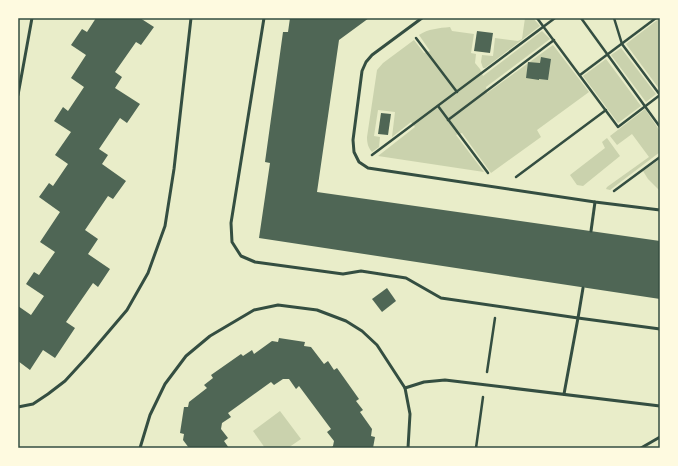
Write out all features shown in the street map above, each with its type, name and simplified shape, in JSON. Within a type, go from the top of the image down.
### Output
[{"type":"lane","points":[[18,95],[32,18]]},
{"type":"lane","points":[[18,407],[33,404],[65,381],[127,310],[148,273],[165,226],[174,169],[191,18]]},
{"type":"lane","points":[[264,18],[231,223],[232,242],[241,256],[255,262],[343,274],[361,271],[406,278],[441,298],[660,329]]},
{"type":"lane","points":[[422,18],[372,55],[366,62],[362,71],[353,140],[354,152],[359,162],[368,168],[660,210]]},
{"type":"lane","points":[[591,231],[596,202]]},
{"type":"lane","points":[[564,394],[583,288]]},
{"type":"lane","points":[[140,448],[150,415],[166,384],[186,356],[210,336],[254,310],[278,305],[317,310],[346,321],[362,331],[377,346],[405,388],[410,414],[408,448]]},
{"type":"lane","points":[[405,388],[424,382],[445,380],[660,406]]},
{"type":"lane","points":[[641,448],[660,437]]},
{"type":"path","points":[[537,18],[618,127],[660,95],[622,44],[614,18]]},
{"type":"path","points":[[359,162],[374,153],[438,106],[555,18]]},
{"type":"path","points":[[581,18],[660,126]]},
{"type":"path","points":[[580,75],[656,18]]},
{"type":"path","points":[[409,28],[457,92]]},
{"type":"path","points":[[448,120],[554,40]]},
{"type":"path","points":[[438,106],[488,172],[486,186]]},
{"type":"path","points":[[504,188],[516,176],[606,110]]},
{"type":"path","points":[[596,202],[614,191],[660,156]]},
{"type":"path","points":[[476,448],[497,306]]},
{"type":"green space","points":[[525,18],[533,18],[540,26],[483,68],[481,62],[482,55],[493,56],[495,38],[518,41],[522,39]]},
{"type":"green space","points":[[660,18],[660,90],[626,44]]},
{"type":"green space","points":[[450,27],[452,31],[474,34],[471,53],[476,54],[475,63],[483,76],[542,31],[550,39],[486,87],[487,93],[553,45],[589,92],[537,130],[541,137],[491,173],[462,133],[456,135],[484,172],[378,156],[415,127],[411,122],[392,137],[395,112],[378,110],[374,136],[380,137],[379,147],[372,152],[368,145],[367,137],[377,70],[383,63],[414,40],[424,53],[430,51],[419,35],[430,30]]},
{"type":"green space","points":[[621,48],[656,94],[646,102],[611,55]]},
{"type":"green space","points":[[606,59],[641,106],[618,123],[583,76]]},
{"type":"green space","points":[[645,109],[660,131],[660,152],[610,190],[606,189],[649,157],[632,134],[617,145],[610,136]]},
{"type":"green space","points":[[607,138],[620,156],[583,186],[577,185],[570,175],[605,148],[602,142]]},
{"type":"green space","points":[[660,159],[660,191],[648,179],[643,171]]},
{"type":"green space","points":[[280,411],[301,439],[288,448],[265,448],[253,431]]},
{"type":"building","points":[[96,18],[140,18],[154,27],[141,45],[136,42],[115,72],[122,77],[115,88],[140,104],[127,123],[120,118],[99,149],[108,155],[102,164],[126,181],[113,199],[108,196],[85,230],[98,239],[88,254],[110,269],[98,287],[93,283],[66,322],[75,328],[55,358],[43,350],[30,370],[18,361],[18,306],[31,315],[44,296],[26,284],[34,272],[39,275],[55,252],[40,242],[60,212],[39,197],[49,183],[53,186],[68,164],[55,155],[71,132],[54,121],[63,107],[68,111],[84,87],[71,78],[86,55],[71,45],[82,29],[87,32]]},
{"type":"building","points":[[290,18],[369,18],[339,40],[317,192],[660,241],[660,299],[259,238],[270,163],[265,162],[283,32],[288,32]]},
{"type":"building","points":[[477,31],[493,33],[490,53],[474,51]]},
{"type":"building","points":[[541,57],[551,59],[548,80],[526,78],[528,62],[540,63]]},
{"type":"building","points":[[381,113],[391,114],[388,135],[378,134]]},
{"type":"building","points":[[387,288],[396,301],[382,312],[372,299]]},
{"type":"building","points":[[279,338],[305,342],[304,346],[311,347],[324,364],[328,361],[334,370],[337,368],[359,399],[356,401],[363,410],[360,412],[372,429],[371,436],[375,437],[373,448],[331,448],[334,441],[327,432],[331,429],[299,386],[296,389],[289,379],[283,379],[274,385],[271,382],[228,413],[231,417],[222,423],[221,429],[228,438],[224,441],[229,448],[189,448],[183,440],[184,434],[180,433],[184,407],[188,407],[189,402],[207,388],[204,385],[213,378],[211,375],[241,354],[243,356],[252,350],[254,354],[272,341],[278,342]]}]
